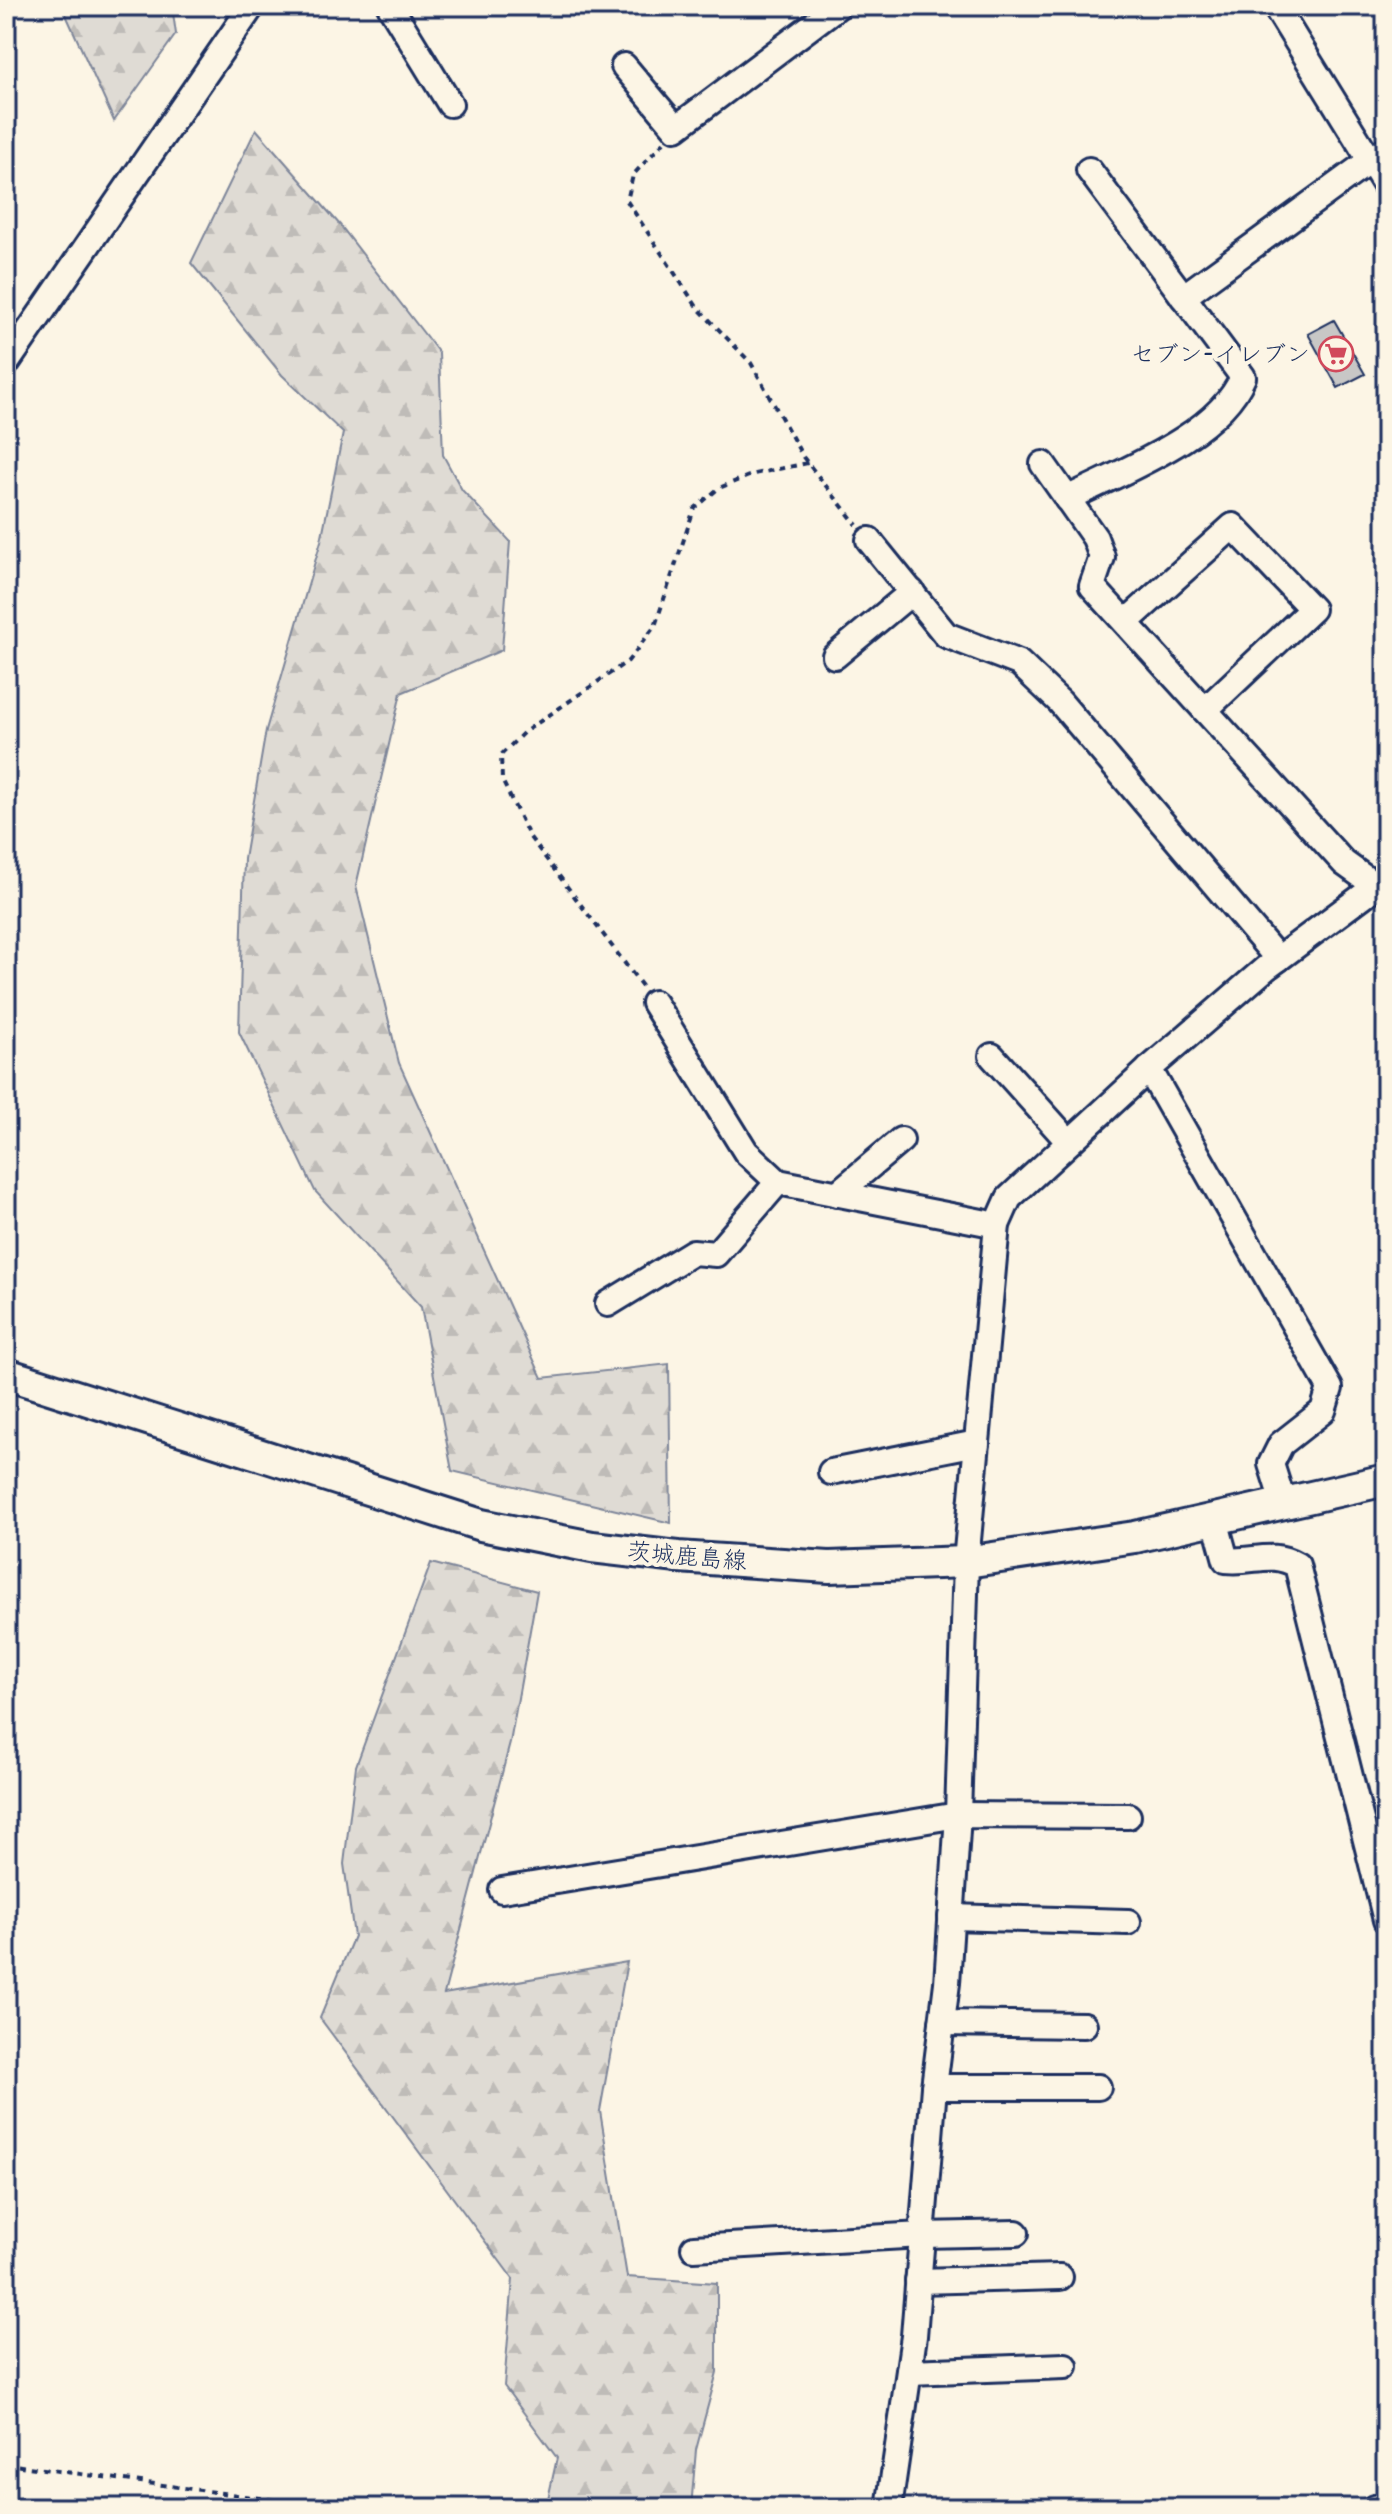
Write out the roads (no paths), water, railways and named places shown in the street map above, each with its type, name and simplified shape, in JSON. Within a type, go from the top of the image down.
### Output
[{"type":"main road","name":"茨城鹿島線","points":[[6,1374],[411,1504],[520,1534],[592,1547],[748,1562],[829,1567],[966,1562],[1135,1537],[1386,1480]]},
{"type":"street","points":[[6,364],[252,6]]},
{"type":"street","points":[[390,6],[450,104]]},
{"type":"street","points":[[624,66],[676,128],[838,6]]},
{"type":"street","points":[[1275,6],[1378,155],[1386,186]]},
{"type":"street","points":[[1183,297],[1378,155]]},
{"type":"street","points":[[1067,499],[1184,440],[1235,396],[1243,377],[1089,170]]},
{"type":"street","points":[[889,2508],[909,2372],[951,1917],[958,1815],[966,1562],[997,1225],[1009,1198],[1149,1069],[1278,959],[1381,884],[1344,863],[1092,586],[1102,557],[1095,538],[1043,464]]},
{"type":"street","points":[[1126,622],[1233,526],[1312,609],[1205,710]]},
{"type":"street","points":[[869,540],[946,635],[1019,663],[1060,702],[1278,959]]},
{"type":"street","points":[[835,656],[912,592]]},
{"type":"street","points":[[654,1003],[746,1152],[778,1182],[997,1225]]},
{"type":"street","points":[[992,1056],[1069,1142]]},
{"type":"street","points":[[1149,1069],[1330,1388],[1323,1411],[1281,1444],[1271,1464],[1294,1502]]},
{"type":"street","points":[[837,1194],[901,1140]]},
{"type":"street","points":[[608,1304],[693,1252],[716,1254],[778,1182]]},
{"type":"street","points":[[831,1472],[977,1443]]},
{"type":"street","points":[[1215,1520],[1226,1560],[1281,1556],[1297,1565],[1386,1920]]},
{"type":"street","points":[[502,1890],[958,1815],[1128,1816]]},
{"type":"street","points":[[951,1917],[1128,1922]]},
{"type":"street","points":[[942,2023],[1084,2025]]},
{"type":"street","points":[[934,2087],[1098,2087]]},
{"type":"street","points":[[694,2248],[1016,2233]]},
{"type":"street","points":[[918,2281],[1060,2277]]},
{"type":"street","points":[[909,2372],[1065,2366]]},
{"type":"street","points":[[1374,2508],[1386,2505]]},
{"type":"place","name":"セブン-イレブン","points":[[1336,354]]}]
